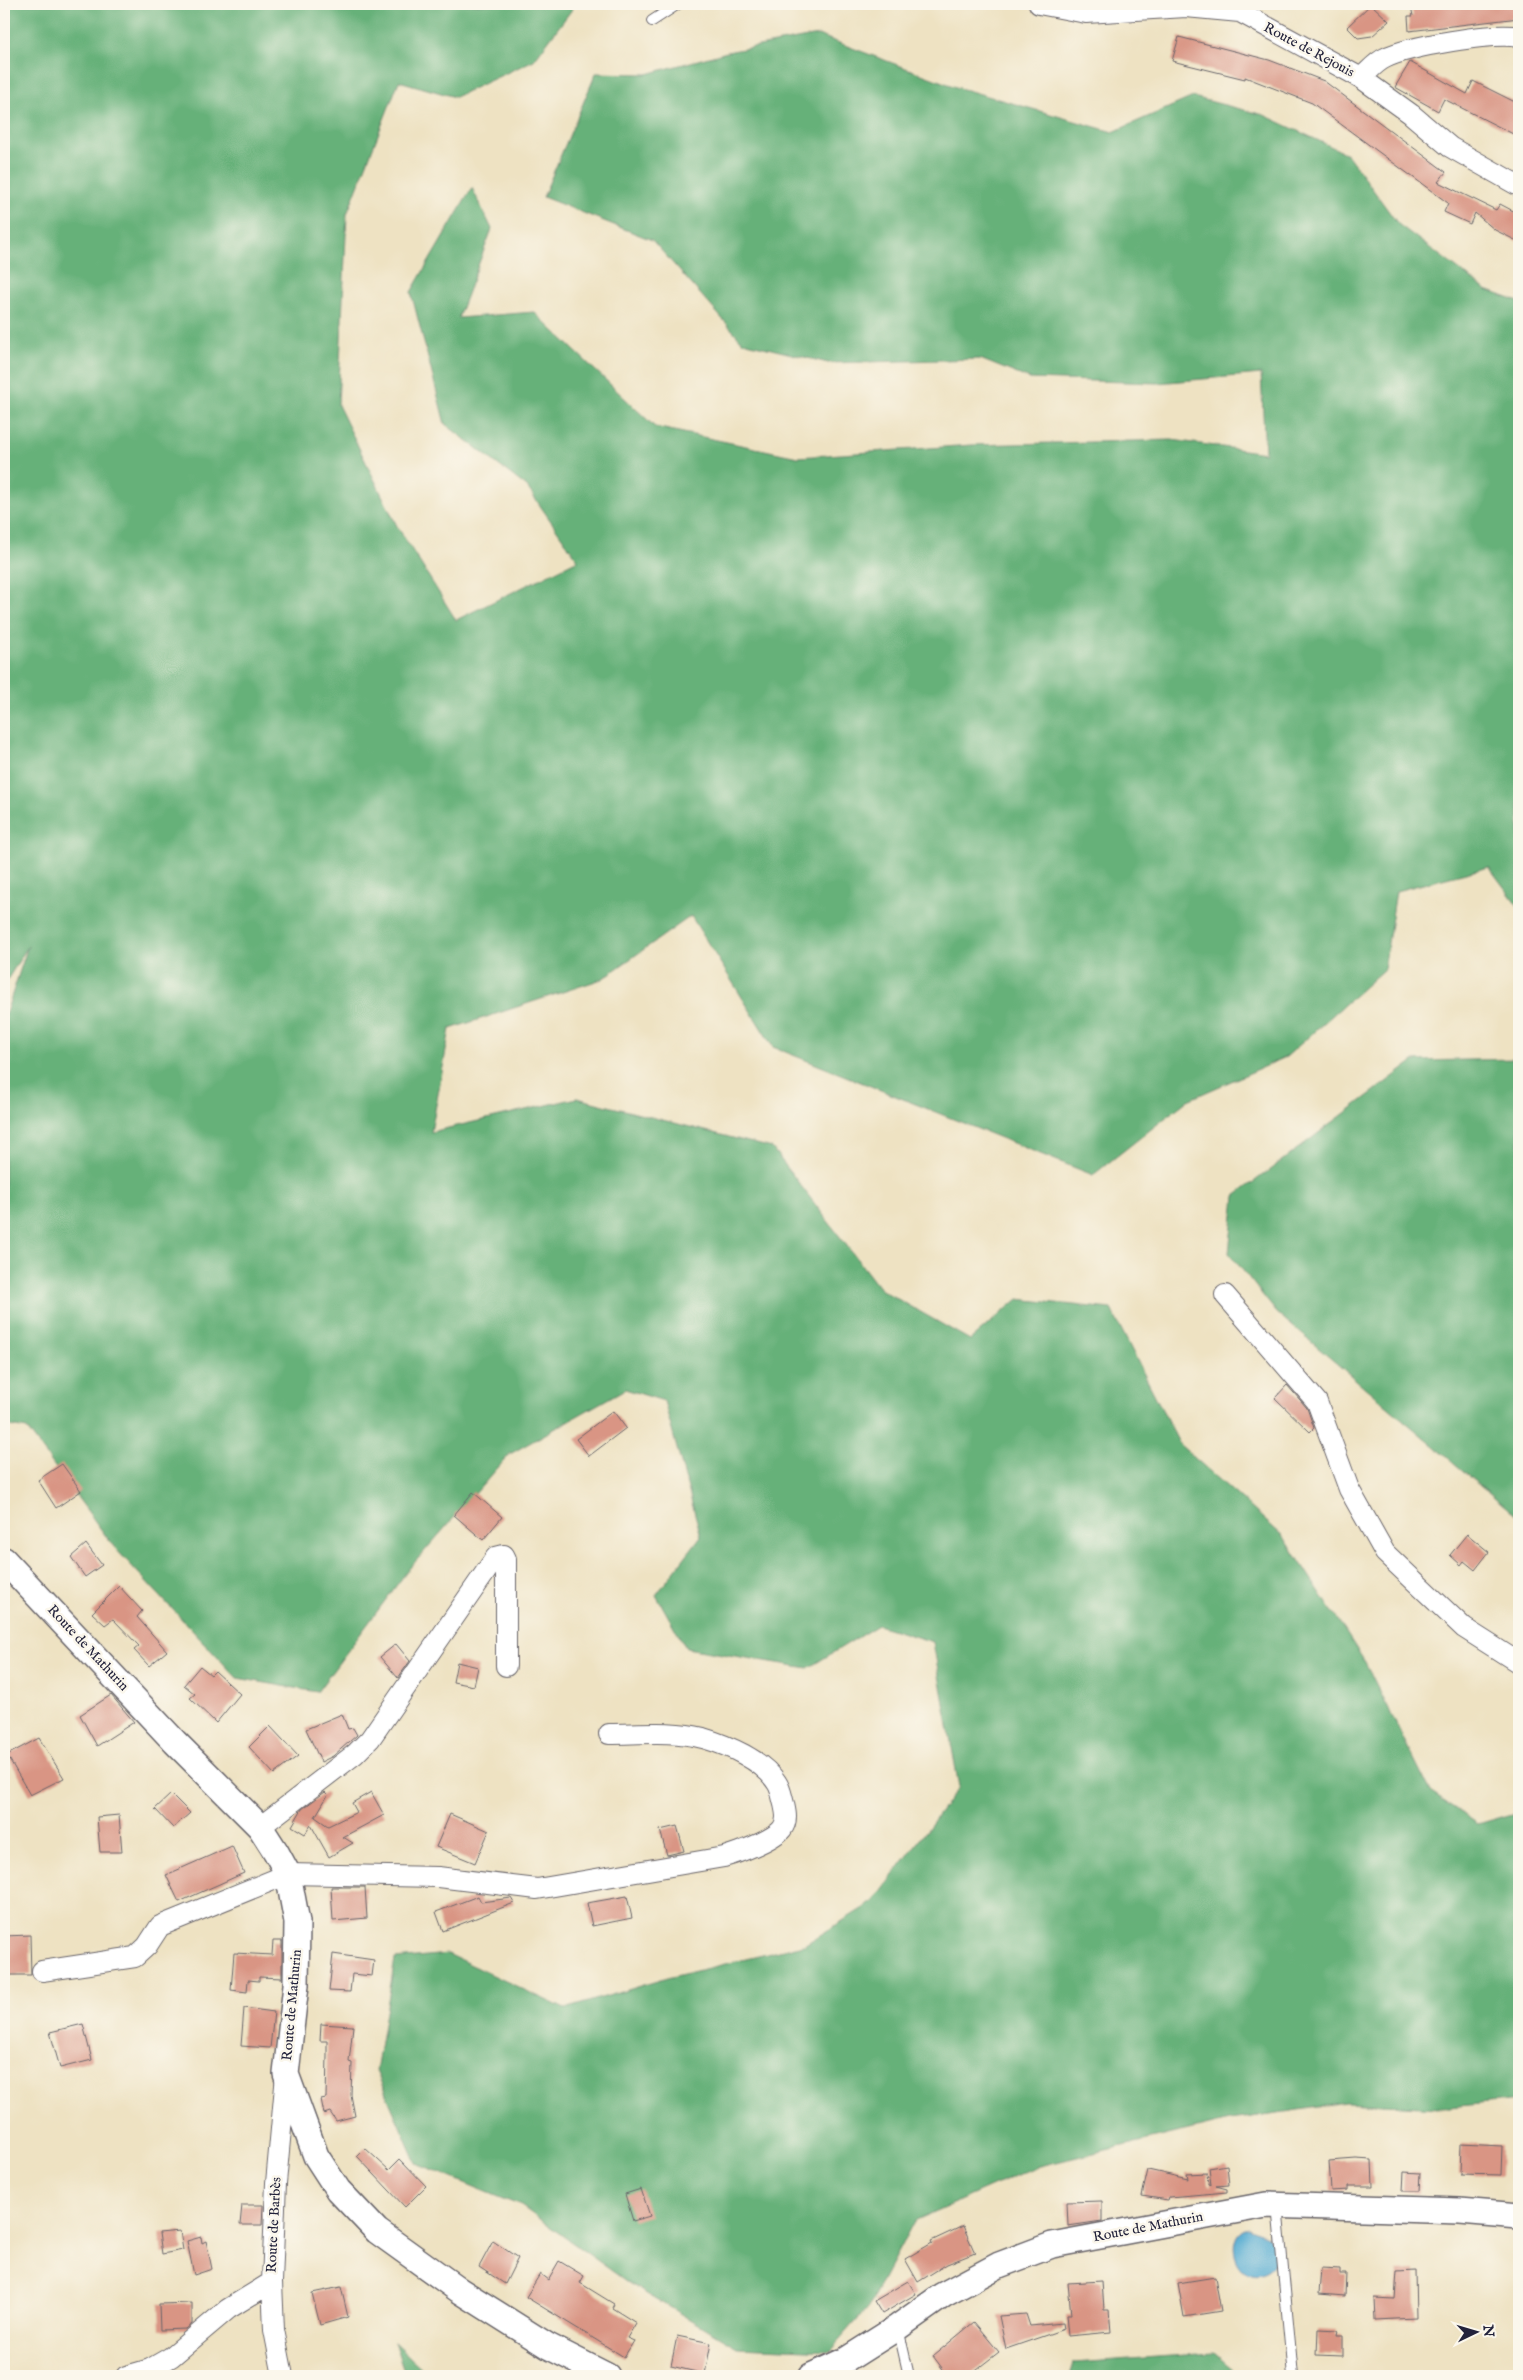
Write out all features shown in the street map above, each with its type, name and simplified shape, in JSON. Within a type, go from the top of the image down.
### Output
[{"type":"street","name":"Route de Rejouis","points":[[1039,4],[1086,13],[1186,7],[1241,8],[1361,78],[1411,114],[1450,147],[1519,186]]},
{"type":"street","points":[[1361,78],[1382,59],[1398,52],[1462,40],[1519,37]]},
{"type":"street","points":[[1225,1295],[1317,1402],[1349,1489],[1385,1553],[1464,1628],[1519,1663]]},
{"type":"street","points":[[260,1827],[355,1754],[370,1739],[496,1557],[501,1555],[504,1555],[506,1560],[506,1666]]},
{"type":"street","name":"Route de Mathurin","points":[[4,1560],[175,1742],[260,1827],[288,1874],[297,1922],[297,1959],[286,2074],[316,2156],[338,2190],[376,2231],[459,2290],[548,2346],[607,2376]]},
{"type":"street","points":[[42,1971],[135,1957],[147,1946],[160,1926],[288,1874],[438,1877],[519,1888],[552,1888],[724,1857],[745,1851],[781,1831],[786,1823],[787,1816],[776,1782],[760,1766],[740,1753],[704,1738],[684,1734],[608,1734]]},
{"type":"street","name":"Route de Barbès","points":[[283,2376],[274,2330],[272,2282],[276,2183],[286,2074]]},
{"type":"street","name":"Route de Mathurin","points":[[811,2376],[846,2360],[898,2327],[943,2295],[999,2266],[1052,2245],[1266,2205],[1460,2211],[1519,2216]]},
{"type":"street","points":[[126,2376],[150,2368],[171,2357],[228,2309],[272,2282]]},
{"type":"lane","points":[[652,21],[678,4]]},
{"type":"lane","points":[[1278,2206],[1293,2376]]},
{"type":"lane","points":[[898,2327],[909,2376]]},
{"type":"green space","points":[[4,4],[576,4],[534,60],[455,97],[399,81],[347,214],[338,405],[397,526],[456,620],[578,560],[527,487],[445,424],[411,292],[472,188],[492,229],[458,318],[534,312],[655,427],[798,457],[972,445],[1172,440],[1265,453],[1261,374],[1157,383],[1030,379],[980,359],[828,363],[743,342],[652,240],[543,197],[596,73],[647,74],[727,52],[818,35],[956,87],[1113,132],[1193,97],[1264,115],[1347,154],[1398,224],[1486,290],[1519,302],[1519,907],[1489,867],[1396,891],[1384,969],[1286,1057],[1188,1100],[1093,1175],[773,1047],[691,916],[602,979],[450,1029],[431,1132],[577,1098],[772,1148],[880,1289],[970,1340],[1018,1299],[1111,1309],[1180,1445],[1284,1537],[1365,1662],[1430,1792],[1478,1824],[1519,1812],[1519,2100],[1439,2108],[1346,2103],[1230,2120],[1036,2167],[914,2221],[868,2308],[830,2351],[737,2347],[633,2286],[521,2206],[416,2163],[376,2071],[395,1959],[448,1954],[565,2009],[667,1978],[804,1945],[873,1902],[959,1787],[933,1642],[878,1625],[808,1668],[686,1648],[656,1595],[701,1536],[664,1401],[625,1389],[510,1454],[408,1570],[317,1692],[237,1678],[114,1547],[27,1429],[4,1425],[4,1019],[28,946],[4,985]]},
{"type":"green space","points":[[1519,1059],[1519,1518],[1277,1313],[1229,1253],[1235,1196],[1414,1061]]},
{"type":"green space","points":[[394,2342],[430,2376],[406,2376]]},
{"type":"green space","points":[[1214,2353],[1241,2376],[1070,2376],[1074,2363]]},
{"type":"water","points":[[1249,2228],[1267,2236],[1278,2250],[1272,2268],[1261,2274],[1252,2274],[1244,2270],[1238,2264],[1235,2255],[1234,2246],[1236,2238],[1241,2231]]},
{"type":"building","points":[[1371,4],[1389,21],[1372,36],[1358,38],[1347,27]]},
{"type":"building","points":[[1434,4],[1519,4],[1519,18],[1409,31],[1408,16],[1413,16],[1411,6]]},
{"type":"building","points":[[1179,37],[1269,60],[1324,81],[1446,172],[1438,182],[1496,210],[1500,204],[1519,214],[1519,242],[1495,230],[1475,213],[1470,224],[1444,212],[1448,203],[1312,103],[1245,77],[1245,79],[1172,61]]},
{"type":"building","points":[[1410,62],[1467,94],[1473,81],[1519,104],[1519,137],[1444,99],[1438,111],[1395,87]]},
{"type":"building","points":[[1287,1385],[1307,1408],[1314,1428],[1310,1432],[1275,1398]]},
{"type":"building","points":[[613,1411],[626,1428],[589,1456],[576,1439]]},
{"type":"building","points":[[62,1464],[81,1491],[56,1508],[38,1480]]},
{"type":"building","points":[[473,1492],[502,1517],[483,1540],[454,1515]]},
{"type":"building","points":[[1467,1534],[1489,1552],[1475,1570],[1464,1561],[1461,1565],[1450,1555]]},
{"type":"building","points":[[86,1544],[102,1565],[85,1577],[71,1557]]},
{"type":"building","points":[[119,1586],[142,1611],[137,1617],[167,1651],[149,1666],[134,1650],[139,1646],[113,1619],[105,1625],[92,1613]]},
{"type":"building","points":[[396,1644],[410,1661],[398,1678],[380,1657]]},
{"type":"building","points":[[457,1662],[478,1667],[474,1686],[453,1682]]},
{"type":"building","points":[[200,1666],[211,1675],[215,1671],[240,1694],[216,1723],[190,1698],[195,1694],[184,1685]]},
{"type":"building","points":[[111,1695],[134,1722],[97,1746],[80,1715]]},
{"type":"building","points":[[342,1714],[348,1729],[353,1728],[357,1735],[333,1756],[321,1762],[306,1729]]},
{"type":"building","points":[[270,1726],[298,1756],[274,1774],[249,1747]]},
{"type":"building","points":[[39,1738],[64,1778],[30,1795],[7,1755]]},
{"type":"building","points":[[325,1792],[328,1795],[315,1817],[328,1826],[357,1812],[352,1803],[371,1792],[384,1815],[343,1837],[353,1843],[329,1857],[311,1825],[305,1834],[292,1826],[302,1809]]},
{"type":"building","points":[[171,1794],[190,1813],[173,1828],[155,1809]]},
{"type":"building","points":[[450,1814],[489,1831],[475,1863],[436,1847]]},
{"type":"building","points":[[119,1815],[122,1852],[100,1852],[97,1817]]},
{"type":"building","points":[[677,1826],[684,1851],[667,1855],[660,1830]]},
{"type":"building","points":[[232,1846],[244,1873],[179,1902],[166,1875]]},
{"type":"building","points":[[331,1887],[365,1887],[367,1918],[333,1921]]},
{"type":"building","points":[[478,1896],[481,1902],[511,1898],[514,1903],[443,1931],[436,1912]]},
{"type":"building","points":[[627,1896],[632,1918],[592,1926],[587,1903]]},
{"type":"building","points":[[30,1935],[31,1975],[4,1975],[4,1936]]},
{"type":"building","points":[[273,1941],[282,1941],[282,1978],[259,1977],[259,1981],[248,1980],[247,1992],[231,1990],[234,1953],[272,1955]]},
{"type":"building","points":[[333,1954],[374,1960],[372,1976],[352,1974],[350,1992],[329,1991]]},
{"type":"building","points":[[244,2008],[274,2012],[270,2048],[241,2046]]},
{"type":"building","points":[[83,2024],[92,2060],[60,2068],[50,2032]]},
{"type":"building","points":[[321,2024],[353,2026],[349,2062],[352,2063],[351,2095],[355,2116],[336,2121],[330,2112],[324,2114],[321,2099],[326,2098],[327,2041],[320,2041]]},
{"type":"building","points":[[1461,2144],[1502,2146],[1501,2175],[1460,2174]]},
{"type":"building","points":[[365,2148],[389,2170],[400,2159],[426,2186],[405,2207],[357,2156]]},
{"type":"building","points":[[1372,2160],[1373,2186],[1348,2186],[1348,2190],[1331,2191],[1329,2161]]},
{"type":"building","points":[[1227,2165],[1229,2185],[1216,2186],[1227,2189],[1227,2192],[1169,2197],[1168,2200],[1142,2196],[1148,2170],[1188,2179],[1187,2174],[1207,2173],[1208,2184],[1211,2185],[1209,2168]]},
{"type":"building","points":[[1404,2172],[1420,2173],[1419,2191],[1403,2191]]},
{"type":"building","points":[[641,2189],[650,2216],[633,2221],[625,2194]]},
{"type":"building","points":[[1102,2201],[1102,2221],[1068,2226],[1067,2202]]},
{"type":"building","points":[[242,2205],[263,2205],[262,2225],[240,2225]]},
{"type":"building","points":[[963,2226],[975,2253],[947,2264],[918,2282],[905,2259],[932,2243],[931,2241]]},
{"type":"building","points":[[180,2231],[183,2250],[162,2254],[159,2233]]},
{"type":"building","points":[[201,2237],[202,2243],[206,2241],[212,2269],[194,2275],[187,2241]]},
{"type":"building","points":[[493,2241],[518,2258],[505,2284],[479,2267]]},
{"type":"building","points":[[559,2261],[584,2276],[580,2283],[614,2304],[612,2308],[636,2323],[627,2338],[634,2341],[624,2357],[526,2297],[540,2274],[548,2280]]},
{"type":"building","points":[[1321,2268],[1340,2269],[1340,2274],[1346,2274],[1345,2296],[1319,2294]]},
{"type":"building","points":[[1415,2271],[1416,2318],[1375,2320],[1374,2298],[1395,2299],[1397,2272]]},
{"type":"building","points":[[1215,2277],[1221,2311],[1184,2317],[1178,2283]]},
{"type":"building","points":[[908,2281],[916,2294],[882,2314],[874,2301]]},
{"type":"building","points":[[1102,2281],[1104,2310],[1109,2310],[1111,2332],[1068,2336],[1066,2315],[1071,2315],[1068,2283]]},
{"type":"building","points":[[341,2287],[348,2317],[320,2325],[312,2293]]},
{"type":"building","points":[[192,2303],[192,2324],[186,2329],[160,2330],[159,2304]]},
{"type":"building","points":[[1026,2314],[1030,2326],[1063,2323],[1064,2329],[1006,2349],[999,2316]]},
{"type":"building","points":[[974,2322],[999,2352],[968,2376],[948,2376],[933,2356]]},
{"type":"building","points":[[1318,2329],[1338,2330],[1337,2335],[1343,2335],[1343,2356],[1317,2355]]},
{"type":"building","points":[[677,2336],[711,2343],[705,2374],[671,2366]]}]
